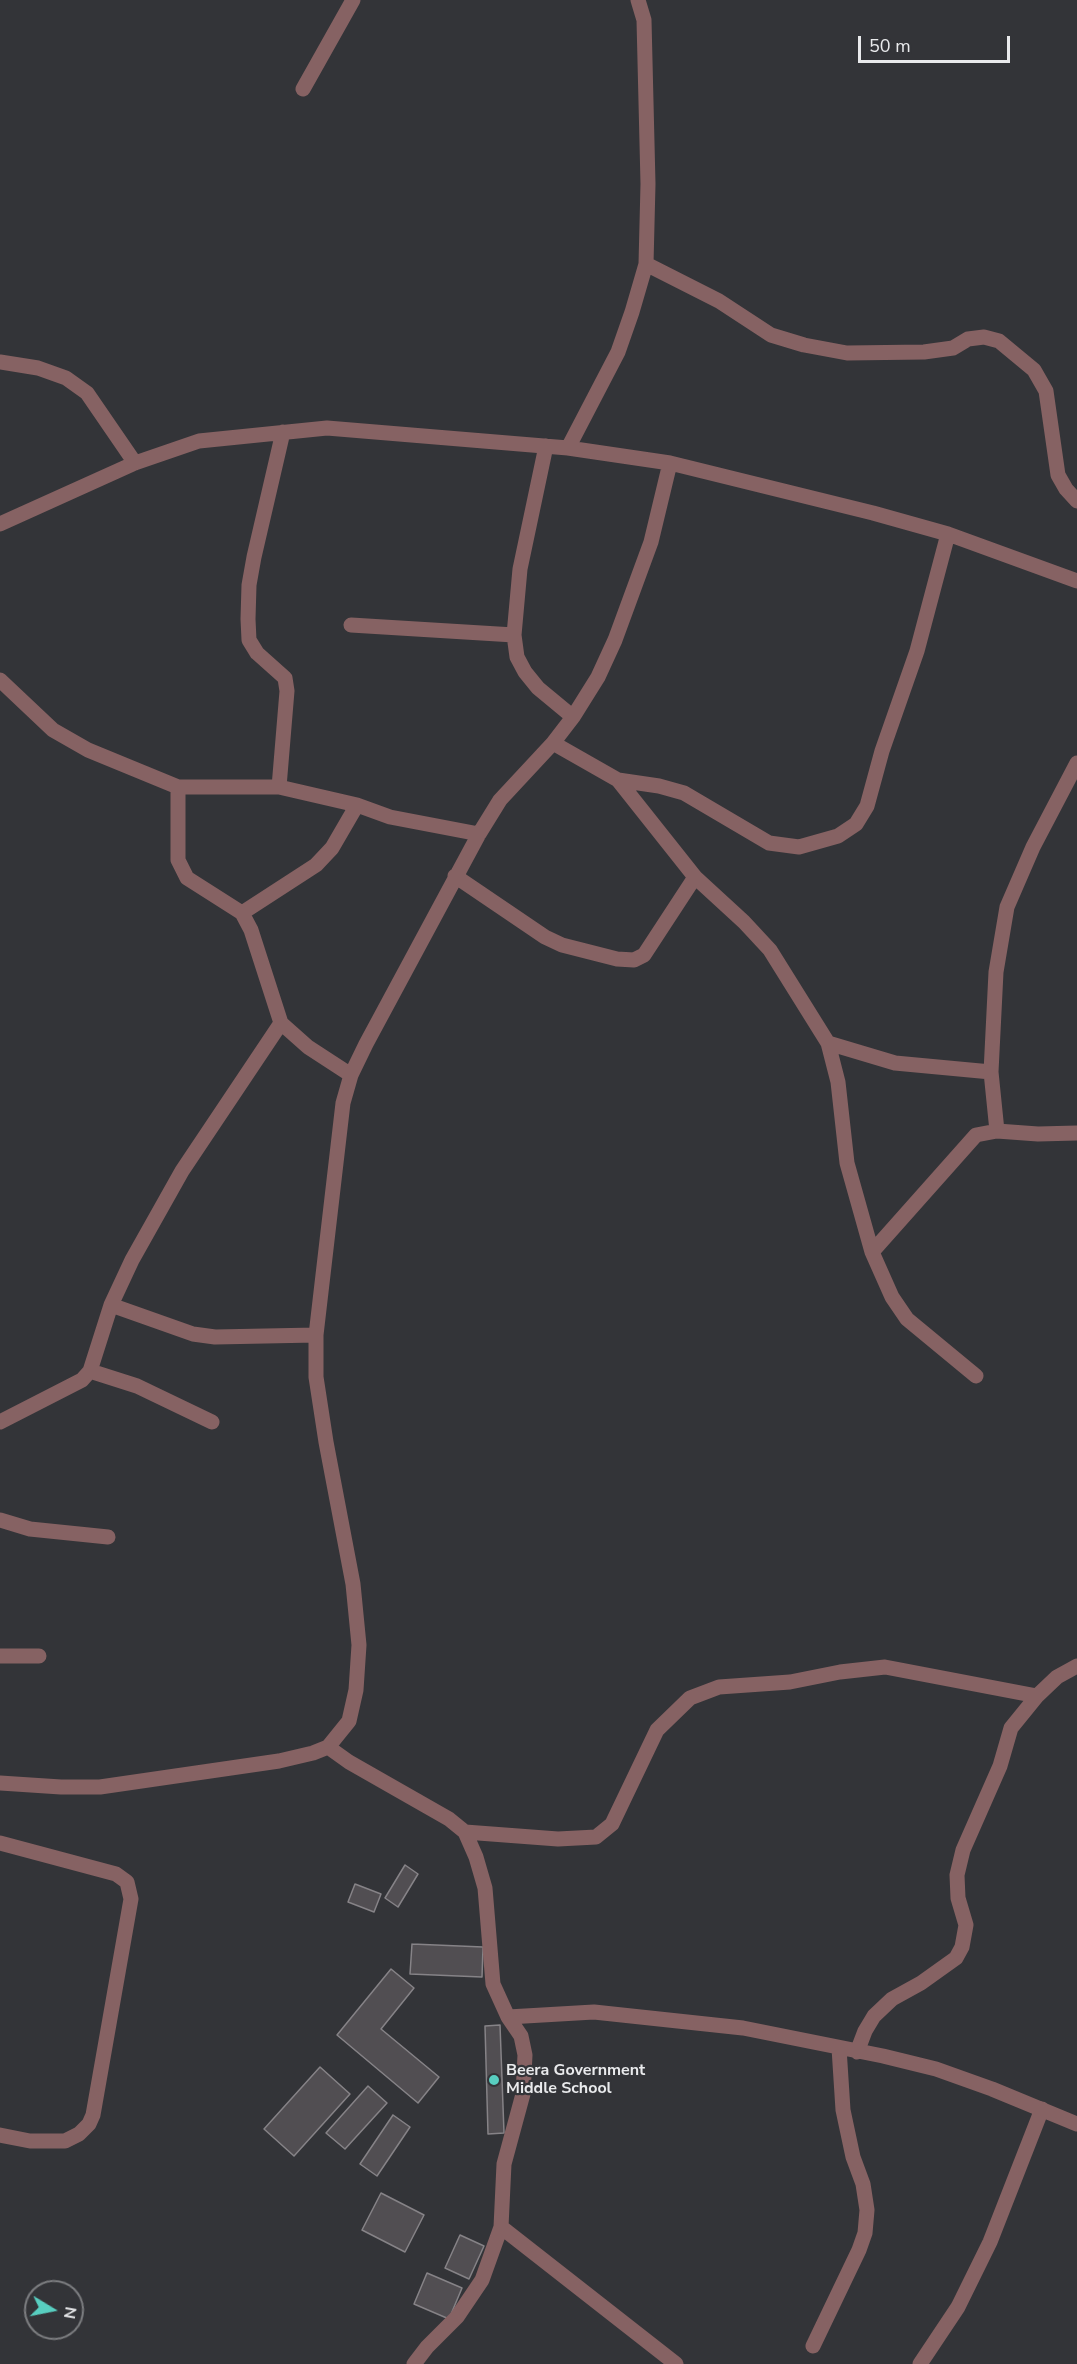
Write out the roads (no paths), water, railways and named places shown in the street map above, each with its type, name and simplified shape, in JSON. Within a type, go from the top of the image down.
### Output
[{"type":"street","points":[[303,88],[353,0]]},
{"type":"street","points":[[568,448],[618,352],[646,264],[648,184],[644,20],[640,1]]},
{"type":"street","points":[[646,264],[719,301],[771,334],[804,345],[847,353],[924,352],[953,348],[968,339],[984,337],[999,341],[1034,370],[1046,391],[1058,475],[1066,489],[1077,501]]},
{"type":"street","points":[[0,362],[38,368],[66,378],[87,393],[135,463]]},
{"type":"street","points":[[0,524],[135,463],[199,441],[327,428],[568,448],[670,464],[873,513],[948,534],[1077,581]]},
{"type":"street","points":[[279,787],[287,691],[285,678],[257,653],[249,640],[248,619],[249,585],[254,557],[283,432]]},
{"type":"street","points":[[546,446],[520,569],[514,635],[517,657],[525,672],[538,688],[573,717]]},
{"type":"street","points":[[0,1783],[100,1787],[279,1761],[328,1747],[349,1722],[356,1690],[359,1645],[353,1584],[316,1377],[316,1335],[344,1103],[351,1075],[455,876],[500,800],[553,743],[573,717],[598,677],[615,640],[651,542],[670,464]]},
{"type":"street","points":[[553,743],[618,780],[659,786],[684,794],[769,843],[799,847],[838,836],[856,824],[867,806],[882,751],[917,651],[948,534]]},
{"type":"street","points":[[351,625],[514,635]]},
{"type":"street","points":[[0,680],[53,730],[88,750],[178,788],[279,787],[357,805],[390,817],[479,834]]},
{"type":"street","points":[[997,1131],[991,1071],[996,972],[1006,907],[1032,847],[1077,764]]},
{"type":"street","points":[[618,780],[695,877],[744,922],[770,950],[828,1043],[838,1082],[847,1163],[872,1252],[892,1297],[907,1318],[976,1376]]},
{"type":"street","points":[[178,788],[178,860],[186,878],[242,913],[251,930],[281,1023],[308,1047],[351,1075]]},
{"type":"street","points":[[242,913],[316,865],[332,848],[357,805]]},
{"type":"street","points":[[455,876],[545,937],[562,945],[617,959],[634,960],[644,955],[695,877]]},
{"type":"street","points":[[0,1422],[82,1380],[90,1371],[111,1305],[132,1260],[182,1171],[281,1023]]},
{"type":"street","points":[[828,1043],[895,1063],[991,1071]]},
{"type":"street","points":[[872,1252],[976,1135],[997,1131],[1077,1134]]},
{"type":"street","points":[[111,1305],[193,1334],[215,1337],[316,1335]]},
{"type":"street","points":[[90,1371],[137,1386],[212,1422]]},
{"type":"street","points":[[0,1520],[30,1529],[108,1537]]},
{"type":"street","points":[[0,1656],[39,1656]]},
{"type":"street","points":[[857,2052],[874,2016],[892,1999],[921,1983],[956,1958],[962,1947],[966,1925],[958,1898],[957,1875],[963,1850],[1000,1766],[1011,1728],[1037,1696],[1057,1677],[1077,1666]]},
{"type":"street","points":[[465,1832],[558,1839],[596,1837],[612,1824],[657,1730],[690,1698],[719,1687],[790,1682],[840,1672],[885,1667],[1037,1696]]},
{"type":"street","points":[[328,1747],[349,1762],[449,1819],[465,1832],[476,1857],[485,1888],[493,1984],[508,2017],[521,2036],[525,2055],[523,2094],[504,2164],[501,2227],[482,2280],[457,2317],[427,2347],[414,2364]]},
{"type":"street","points":[[0,1843],[116,1874],[127,1882],[131,1899],[93,2115],[89,2124],[79,2134],[65,2141],[45,2143],[0,2135]]},
{"type":"street","points":[[508,2017],[594,2012],[743,2028],[936,2069],[1077,2124]]},
{"type":"street","points":[[813,2346],[865,2234],[867,2210],[863,2184],[853,2157],[843,2110],[839,2048]]},
{"type":"street","points":[[920,2364],[958,2307],[990,2242],[1042,2109]]},
{"type":"street","points":[[501,2227],[676,2364]]},
{"type":"place","name":"Beera Government Middle School","points":[[494,2080]]}]
